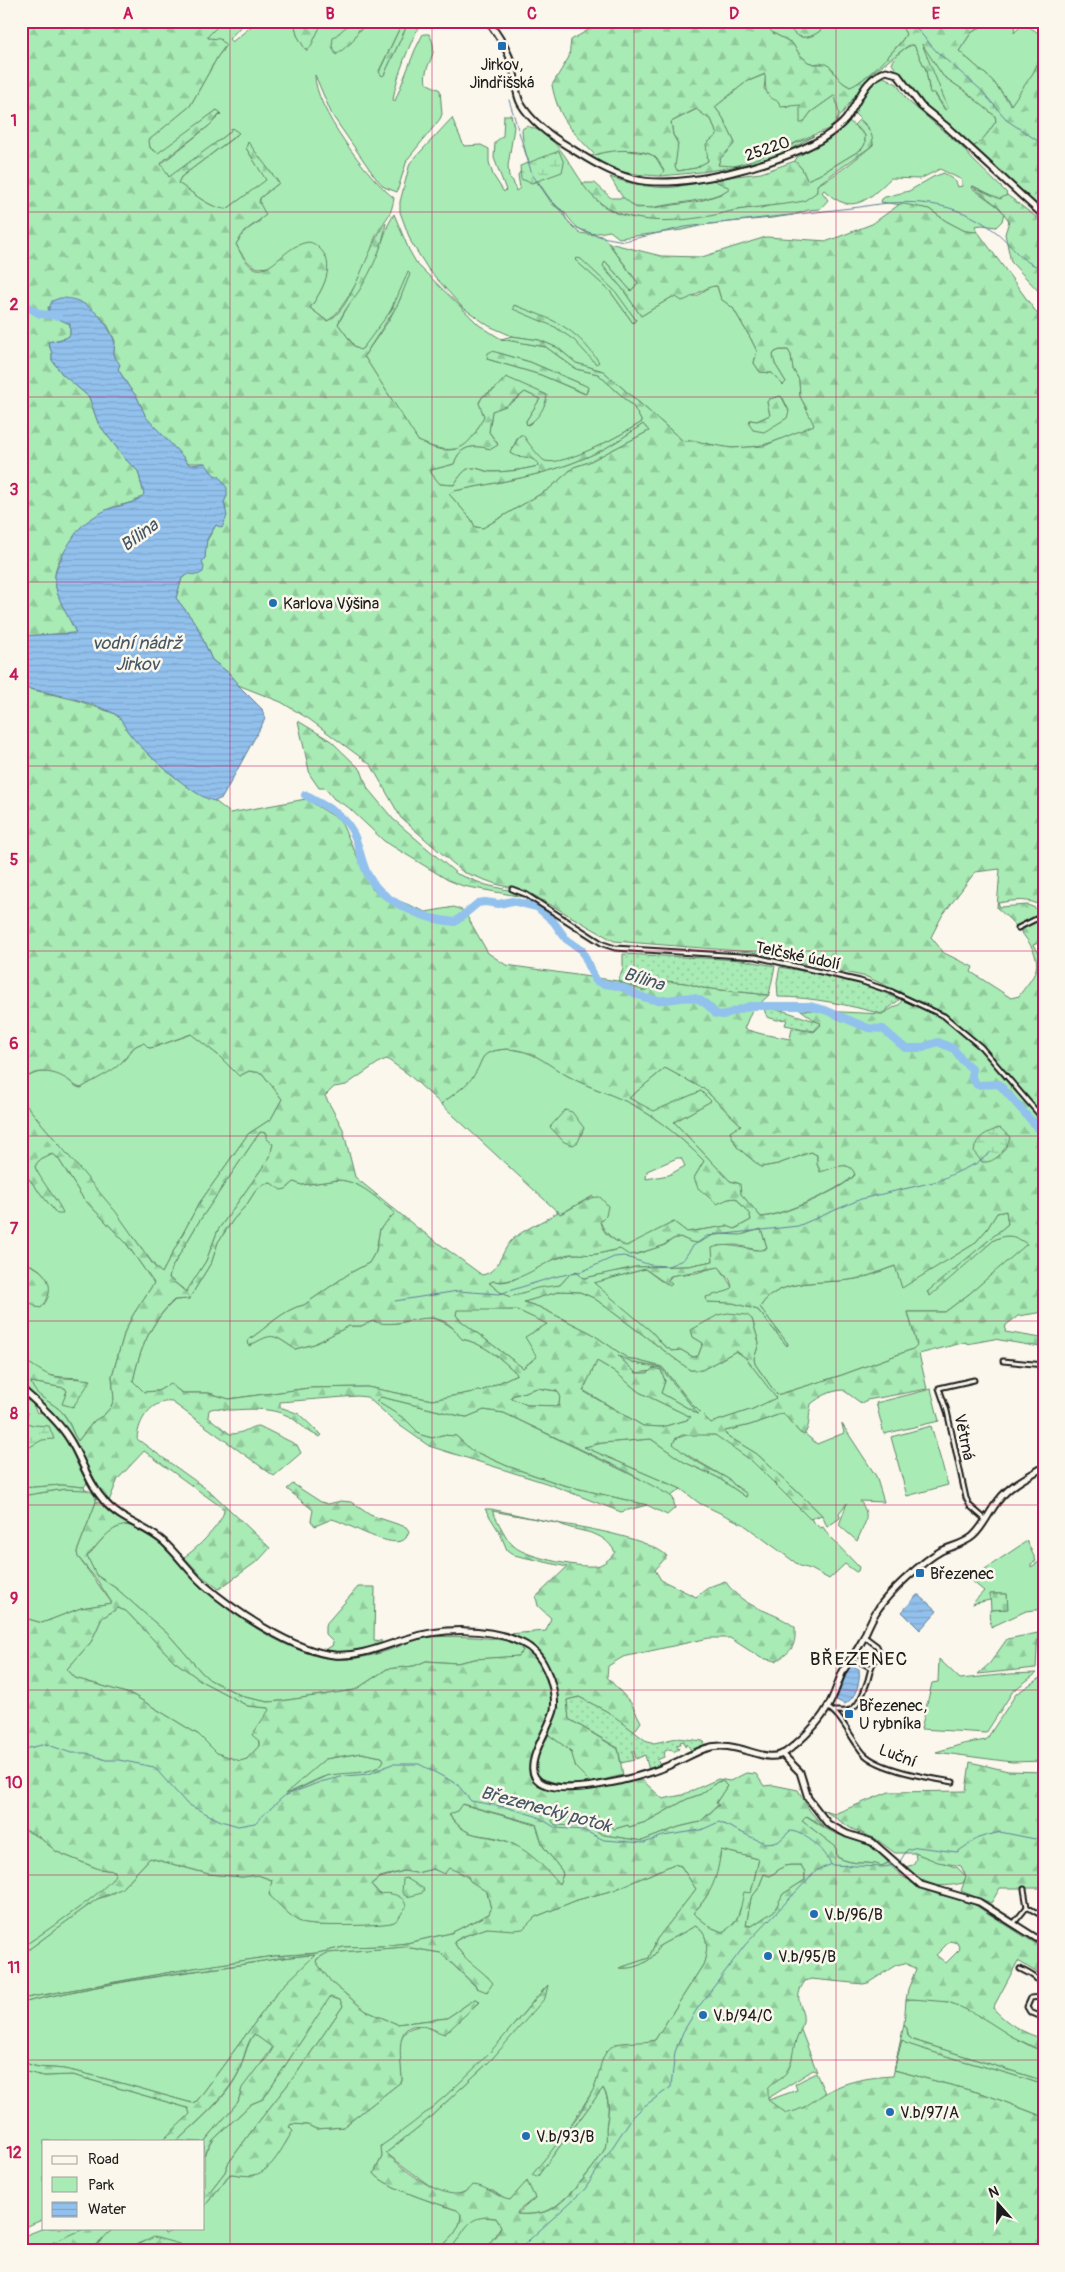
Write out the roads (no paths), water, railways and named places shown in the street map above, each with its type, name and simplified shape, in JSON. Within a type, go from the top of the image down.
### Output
[{"type":"street","name":"25220","points":[[488,21],[510,57],[518,98],[522,106],[545,130],[562,143],[588,159],[622,175],[652,181],[673,181],[750,168],[790,155],[832,132],[846,119],[873,78],[886,71],[897,74],[921,106],[947,127],[1044,216]]},
{"type":"street","name":"Telčské údolí","points":[[512,889],[525,894],[603,944],[614,948],[756,958],[860,980],[890,991],[944,1016],[964,1032],[981,1047],[1044,1120]]},
{"type":"street","points":[[1018,928],[1044,916]]},
{"type":"street","points":[[1003,1360],[1044,1365]]},
{"type":"street","name":"Větrná","points":[[974,1380],[939,1388],[966,1498],[970,1506],[985,1519]]},
{"type":"street","points":[[21,1388],[62,1429],[94,1488],[115,1512],[163,1541],[202,1582],[222,1599],[276,1634],[306,1648],[333,1655],[366,1652],[424,1633],[440,1631],[487,1633],[512,1638],[526,1644],[540,1658],[547,1672],[553,1693],[553,1712],[546,1734],[533,1762],[534,1775],[544,1784],[574,1788],[647,1774],[702,1750],[717,1746],[734,1746],[766,1757],[782,1754],[810,1729],[828,1708],[844,1670],[878,1608],[932,1557],[971,1538],[1005,1492],[1022,1479],[1044,1468]]},
{"type":"street","points":[[834,1711],[849,1711],[856,1706],[867,1685],[871,1668],[879,1651],[877,1646],[864,1636]]},
{"type":"street","points":[[852,1657],[871,1668]]},
{"type":"street","name":"Luční","points":[[828,1708],[834,1711],[856,1743],[870,1758],[910,1774],[952,1782]]},
{"type":"street","points":[[782,1754],[800,1772],[808,1798],[828,1824],[847,1834],[872,1842],[921,1885],[979,1902],[1044,1942]]},
{"type":"street","points":[[1014,1923],[1027,1907],[1024,1889]]},
{"type":"street","points":[[1027,1907],[1044,1917]]},
{"type":"street","points":[[1020,1969],[1038,1979],[1042,1986],[1042,1997],[1031,1998],[1027,2007],[1030,2012],[1044,2018]]},
{"type":"water","name":"vodní nádrž Jirkov","points":[[60,298],[78,301],[93,310],[100,317],[114,340],[114,355],[120,365],[118,369],[137,397],[146,417],[187,463],[192,465],[205,463],[214,475],[219,476],[227,488],[227,496],[224,502],[227,516],[222,528],[216,525],[207,539],[205,558],[202,562],[203,572],[198,575],[189,574],[182,578],[176,598],[196,624],[212,660],[230,674],[238,685],[262,709],[265,719],[222,798],[215,801],[196,792],[169,773],[135,740],[121,720],[113,713],[103,708],[56,694],[21,687],[21,636],[76,633],[61,603],[55,583],[59,562],[72,539],[82,526],[96,516],[110,508],[141,498],[144,494],[138,471],[126,460],[98,423],[89,397],[62,374],[52,360],[52,353],[48,342],[66,338],[70,335],[70,324],[54,317],[48,311],[52,301]]},
{"type":"water","points":[[917,1595],[937,1611],[920,1630],[902,1612]]},
{"type":"water","points":[[850,1665],[859,1669],[859,1679],[855,1693],[845,1704],[836,1700]]},
{"type":"waterway","points":[[910,21],[937,52],[980,89],[1008,121],[1044,145]]},
{"type":"waterway","points":[[509,100],[532,174],[547,196],[564,213],[566,219],[574,227],[602,237],[624,241],[685,227],[878,204],[931,204],[965,213],[981,221],[1003,238],[1022,258],[1044,269]]},
{"type":"waterway","name":"Bílina","points":[[21,303],[40,314],[58,316]]},
{"type":"waterway","name":"Bílina","points":[[305,795],[343,818],[354,835],[364,867],[373,883],[382,893],[405,908],[430,918],[455,922],[478,903],[499,904],[512,901],[537,907],[553,921],[566,939],[582,950],[595,980],[600,983],[621,987],[650,999],[669,1000],[692,997],[707,1005],[716,1014],[723,1015],[750,1006],[809,1006],[825,1010],[868,1028],[883,1029],[905,1048],[920,1048],[938,1042],[954,1049],[972,1069],[972,1078],[977,1085],[999,1084],[1044,1135]]},
{"type":"waterway","points":[[395,1301],[458,1291],[499,1294],[554,1277],[583,1271],[614,1257],[624,1256],[650,1265],[668,1266],[683,1260],[693,1246],[707,1236],[798,1226],[861,1199],[938,1181],[977,1163],[990,1153]]},
{"type":"waterway","name":"Březenecký potok","points":[[21,1750],[46,1744],[71,1753],[86,1753],[106,1760],[119,1760],[154,1767],[187,1804],[221,1821],[238,1826],[255,1823],[284,1796],[320,1782],[345,1776],[369,1774],[392,1764],[419,1764],[457,1784],[471,1801],[505,1807],[536,1816],[556,1828],[583,1830],[604,1840],[644,1843],[663,1836],[701,1830],[719,1822],[764,1843],[778,1842],[790,1831],[796,1832],[815,1843],[825,1854],[831,1865],[884,1867],[895,1865]]},
{"type":"waterway","name":"Březenecký potok","points":[[899,1863],[907,1850],[917,1847],[957,1852],[978,1838],[1000,1832],[1035,1839],[1044,1832]]},
{"type":"waterway","points":[[517,2251],[585,2189],[631,2119],[643,2107],[671,2087],[675,2052],[683,2032],[697,2009],[745,1945],[817,1870],[830,1865]]},
{"type":"place","name":"Jirkov, Jindřišská","points":[[502,46]]},
{"type":"place","name":"Karlova Výšina","points":[[273,603]]},
{"type":"place","name":"Březenec","points":[[920,1573]]},
{"type":"place","name":"Březenec, U rybníka","points":[[849,1714]]},
{"type":"place","name":"V.b/96/B","points":[[814,1914]]},
{"type":"place","name":"V.b/95/B","points":[[768,1956]]},
{"type":"place","name":"V.b/94/C","points":[[703,2015]]},
{"type":"place","name":"V.b/97/A","points":[[890,2112]]},
{"type":"place","name":"V.b/93/B","points":[[526,2136]]},
{"type":"district","name":"BŘEZENEC","points":[[859,1658]]}]
